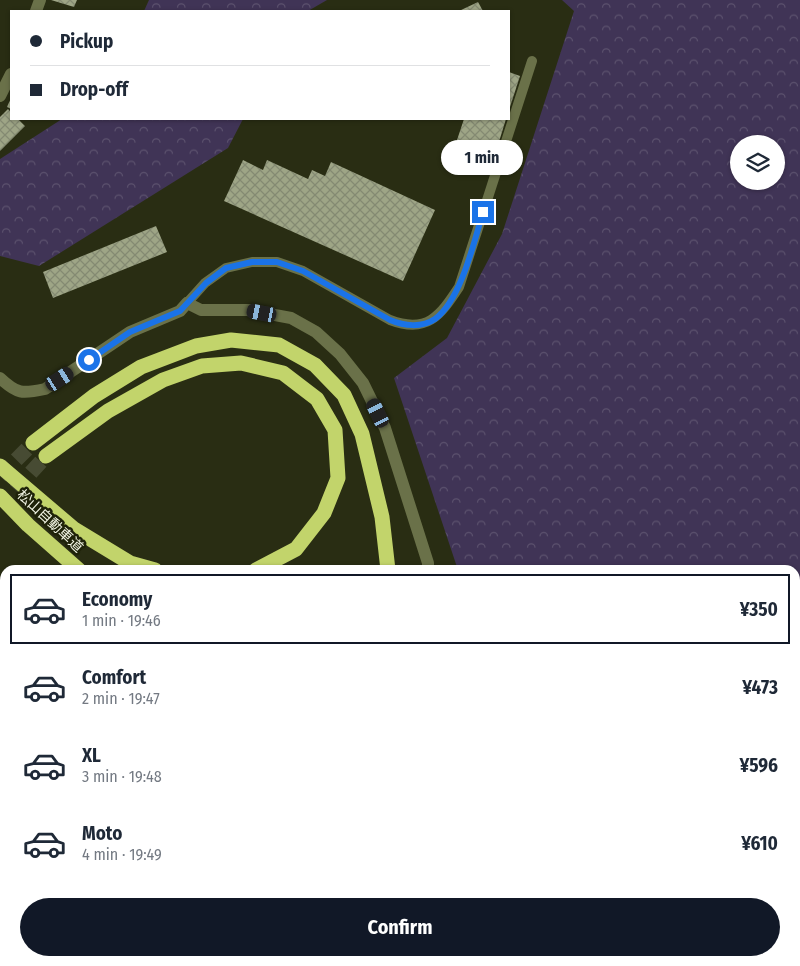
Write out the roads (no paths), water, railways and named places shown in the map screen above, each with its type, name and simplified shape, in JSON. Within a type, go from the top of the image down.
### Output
[{"type":"highway","points":[[34,443],[94,396],[150,363],[196,346],[231,340],[279,345],[315,365],[344,395],[362,434],[382,517],[387,565]]},
{"type":"highway","points":[[46,456],[108,411],[163,380],[202,366],[241,363],[283,373],[317,399],[335,430],[338,478],[324,513],[296,549],[266,565]]},
{"type":"highway","points":[[0,466],[74,529],[130,563],[137,565]]},
{"type":"highway","name":"松山自動車道","points":[[0,496],[28,525],[73,565]]},
{"type":"street","points":[[0,96],[10,76]]},
{"type":"street","points":[[0,378],[12,390],[29,393],[45,389],[130,332],[180,311],[187,303],[201,310],[248,310],[291,318],[316,332],[340,354],[363,383],[385,428],[428,565]]},
{"type":"lane","points":[[187,303],[206,283],[226,268],[252,262],[277,262],[303,271],[402,325],[419,325],[434,320],[444,310],[459,287],[532,61]]},
{"type":"tunnel","points":[[0,476],[33,443]]},
{"type":"tunnel","points":[[0,507],[46,456]]}]
